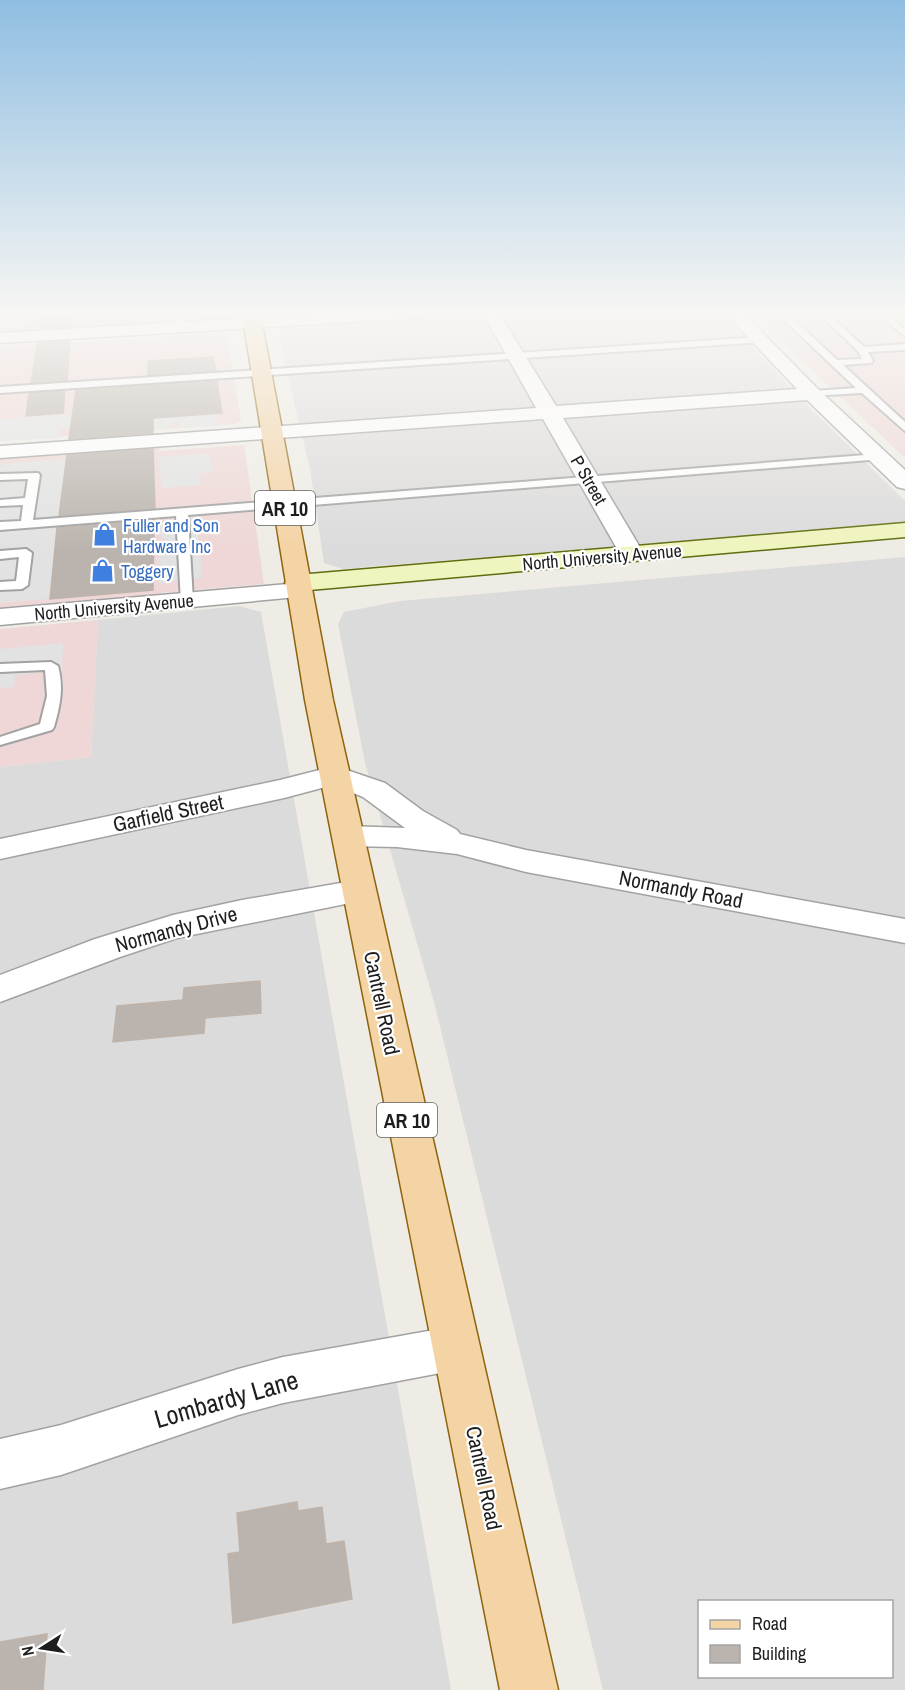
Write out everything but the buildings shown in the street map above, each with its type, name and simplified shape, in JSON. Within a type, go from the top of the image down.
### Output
[{"type":"main road","name":"Cantrell Road","points":[[265,392],[334,775],[529,1690]]},
{"type":"main road","name":"North University Avenue","points":[[299,592],[632,554],[905,530]]},
{"type":"main road","name":"North University Avenue","points":[[299,592],[905,546]]},
{"type":"street","name":"P Street","points":[[538,392],[632,554]]},
{"type":"street","points":[[0,452],[812,394],[905,482]]},
{"type":"street","name":"North University Avenue","points":[[0,617],[299,592]]},
{"type":"street","name":"Normandy Road","points":[[334,775],[374,790],[412,818],[457,844]]},
{"type":"street","name":"Garfield Street","points":[[0,849],[284,789],[334,775]]},
{"type":"street","name":"Normandy Road","points":[[348,836],[397,837],[457,844],[526,861],[905,931]]},
{"type":"street","name":"Normandy Drive","points":[[0,989],[105,949],[173,927],[255,908],[358,891]]},
{"type":"street","name":"Lombardy Lane","points":[[0,1464],[61,1450],[238,1392],[283,1380],[456,1348]]},
{"type":"lane","points":[[812,394],[840,392]]},
{"type":"lane","points":[[866,392],[905,428]]},
{"type":"lane","points":[[0,526],[878,457]]},
{"type":"lane","points":[[0,477],[34,475],[26,524]]},
{"type":"lane","points":[[0,503],[30,501]]},
{"type":"lane","points":[[182,512],[187,601]]},
{"type":"lane","points":[[0,555],[26,553],[22,585],[0,586]]},
{"type":"lane","points":[[0,668],[26,665],[51,666],[55,676],[54,706],[47,727],[3,741]]},
{"type":"shaded area","points":[[0,392],[236,392],[241,420],[235,424],[0,441]]},
{"type":"shaded area","points":[[292,392],[795,392],[905,501],[905,523],[343,569],[324,563],[310,469]]},
{"type":"shaded area","points":[[835,392],[905,392],[905,458]]},
{"type":"shaded area","points":[[109,412],[163,417],[216,413],[218,426],[179,428],[178,422],[170,423],[170,429],[92,434],[92,427],[60,429],[58,438],[0,441],[0,419]]},
{"type":"shaded area","points":[[159,440],[160,451],[244,445],[264,584],[159,593],[158,603],[0,617],[0,452]]},
{"type":"shaded area","points":[[210,453],[212,472],[200,473],[201,485],[161,488],[160,457]]},
{"type":"shaded area","points":[[66,459],[50,599],[0,603],[0,464]]},
{"type":"shaded area","points":[[197,516],[202,578],[162,584],[157,581],[161,579],[156,575],[161,574],[156,570],[162,568],[157,565],[161,563],[156,559],[161,557],[157,554],[161,552],[157,549],[162,547],[158,545],[167,541],[157,534],[162,532],[157,529],[161,527],[157,524],[173,518]]},
{"type":"shaded area","points":[[905,557],[905,1690],[603,1690],[434,1002],[365,763],[338,624],[344,612],[400,601]]},
{"type":"shaded area","points":[[239,606],[261,612],[451,1690],[0,1690],[0,767],[91,757],[98,620]]},
{"type":"shaded area","points":[[98,620],[91,757],[0,767],[0,629]]},
{"type":"shaded area","points":[[63,643],[62,670],[15,675],[14,687],[0,688],[0,649]]},
{"type":"place","name":"Fuller and Son Hardware Inc","points":[[105,535]]},
{"type":"place","name":"Toggery","points":[[103,571]]}]
